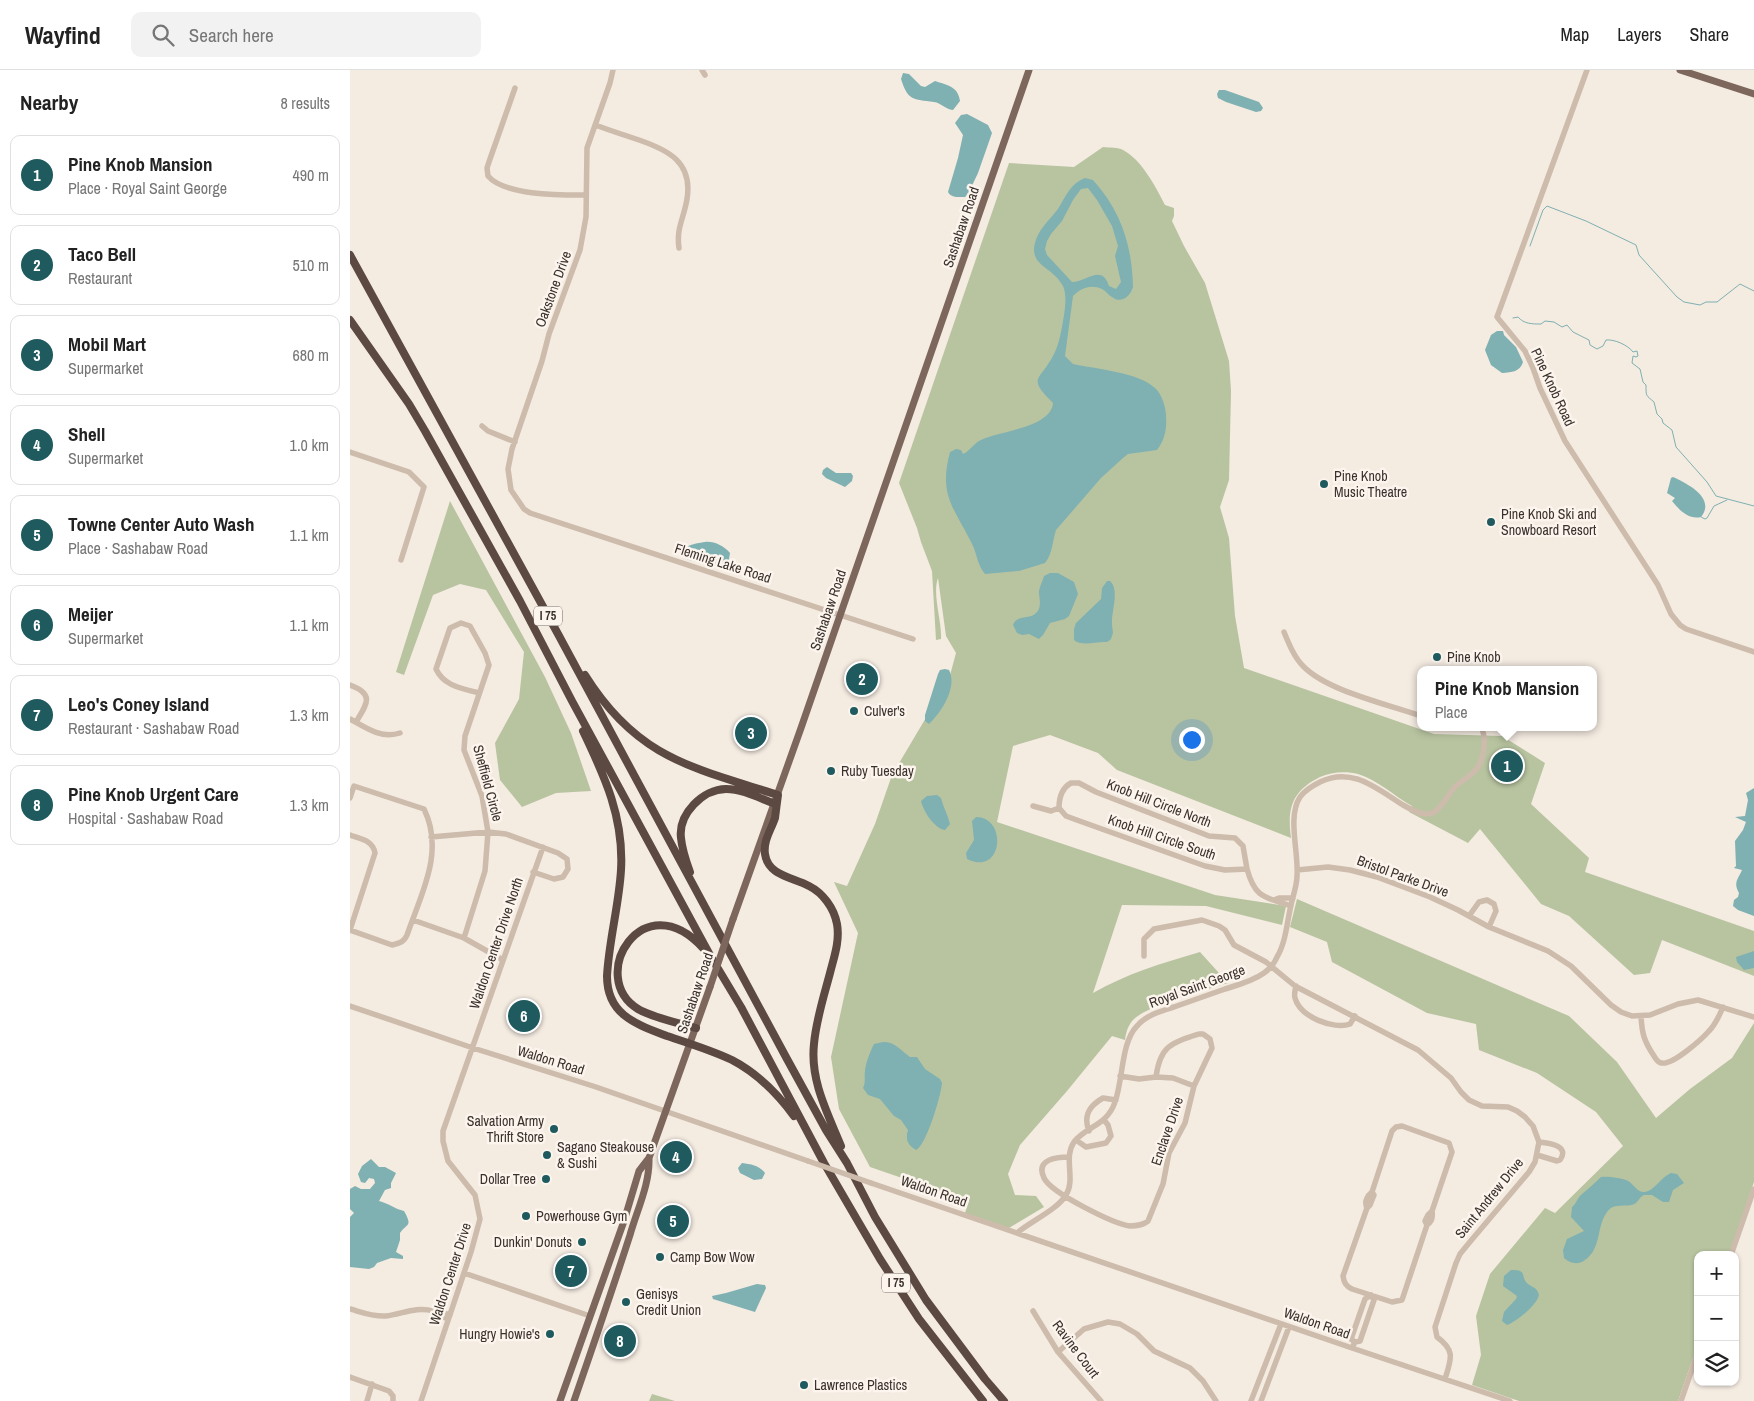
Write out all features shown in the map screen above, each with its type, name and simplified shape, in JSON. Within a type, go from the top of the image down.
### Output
[{"type":"highway","name":"I 75","points":[[350,255],[875,1217],[926,1300],[1004,1401]]},
{"type":"highway","name":"I 75","points":[[350,320],[417,417],[520,601],[572,701],[711,957],[741,1007],[821,1158],[880,1260],[950,1362],[983,1401]]},
{"type":"highway","points":[[558,634],[609,709],[642,740],[672,759],[690,767],[778,795],[775,817],[765,847],[767,862],[778,873],[809,886],[820,894],[830,907],[837,925],[836,948],[817,1023],[813,1053],[818,1090],[847,1163]]},
{"type":"highway","points":[[572,701],[576,715],[607,782],[616,810],[620,832],[620,881],[607,976],[611,996],[622,1014],[635,1024],[732,1060],[749,1071],[767,1085],[784,1103],[821,1158]]},
{"type":"highway","points":[[698,892],[680,837],[682,823],[694,804],[704,796],[725,788],[743,791],[774,804]]},
{"type":"highway","points":[[696,1028],[645,1012],[632,1004],[620,986],[618,965],[622,952],[634,936],[647,928],[662,925],[676,927],[688,934],[711,957]]},
{"type":"main road","name":"Sashabaw Road","points":[[560,1400],[611,1258],[639,1171],[649,1158],[696,1028],[1029,70]]},
{"type":"main road","points":[[1680,70],[1754,94]]},
{"type":"main road","name":"Sashabaw Road","points":[[574,1401],[643,1193],[649,1173],[649,1158]]},
{"type":"main road","points":[[633,1191],[643,1193]]},
{"type":"main road","points":[[611,1258],[616,1257],[621,1263]]},
{"type":"main road","points":[[576,1356],[578,1364],[586,1368]]},
{"type":"main road","points":[[560,1400],[565,1399],[569,1401]]},
{"type":"street","name":"Oakstone Drive","points":[[526,510],[517,501],[512,490],[508,469],[560,302],[576,266],[586,217],[587,148],[613,70]]},
{"type":"street","name":"Pine Knob Road","points":[[1586,70],[1497,316],[1525,351],[1565,442],[1658,585],[1671,614],[1680,625],[1686,628],[1754,652]]},
{"type":"street","points":[[515,88],[487,168],[488,176],[494,182],[538,194],[586,195]]},
{"type":"street","points":[[595,125],[658,147],[675,157],[680,163],[685,171],[688,189],[678,229],[680,248]]},
{"type":"street","points":[[482,426],[488,432],[515,442]]},
{"type":"street","points":[[350,452],[409,472],[424,487],[401,560]]},
{"type":"street","name":"Fleming Lake Road","points":[[526,510],[561,524],[913,639]]},
{"type":"street","name":"Sheffield Circle","points":[[464,938],[485,871],[488,832],[482,796],[464,750],[465,736],[489,664],[485,652],[470,626],[461,623],[450,628],[436,669],[440,678],[451,684],[478,693]]},
{"type":"street","points":[[1284,632],[1295,656],[1302,666],[1316,677],[1347,691],[1417,715]]},
{"type":"street","points":[[350,685],[361,689],[365,693],[366,698],[366,704],[353,720],[381,734],[390,736],[400,733]]},
{"type":"street","points":[[1271,967],[1283,943],[1298,877],[1295,813],[1300,797],[1306,790],[1327,779],[1343,776],[1354,777],[1363,780],[1409,808],[1425,815],[1430,814],[1436,811],[1455,787],[1477,770],[1481,761],[1484,740],[1482,731]]},
{"type":"street","name":"Knob Hill Circle North","points":[[1059,808],[1059,801],[1067,785],[1071,783],[1079,784],[1209,836],[1235,838],[1243,846],[1247,869]]},
{"type":"street","points":[[350,798],[354,786],[424,809],[430,822],[432,851],[430,872],[405,940],[399,944],[392,945],[350,930],[375,852],[374,846],[369,842],[350,835]]},
{"type":"street","name":"Knob Hill Circle South","points":[[1033,806],[1051,811],[1059,808],[1066,816],[1205,866],[1225,870],[1247,869]]},
{"type":"street","points":[[431,837],[488,832],[506,834],[558,853],[567,859],[568,868],[563,877],[554,879],[533,872]]},
{"type":"street","name":"Waldon Center Drive North","points":[[473,1048],[543,847]]},
{"type":"street","name":"Bristol Parke Drive","points":[[1297,870],[1328,867],[1362,873],[1430,897],[1489,928],[1548,951],[1571,966],[1621,1012],[1632,1016],[1641,1016]]},
{"type":"street","points":[[1247,869],[1251,884],[1256,891],[1262,896],[1291,906]]},
{"type":"street","points":[[1274,900],[1293,898]]},
{"type":"street","points":[[1469,916],[1480,902],[1487,900],[1494,904],[1496,911],[1489,928]]},
{"type":"street","points":[[412,920],[464,938],[503,960]]},
{"type":"street","points":[[1144,956],[1144,939],[1154,929],[1202,920],[1219,926],[1225,930],[1234,945],[1258,957],[1296,986],[1418,1050],[1451,1078],[1461,1092],[1475,1103],[1482,1106],[1508,1107],[1517,1111],[1533,1126],[1539,1142],[1559,1147],[1564,1153],[1560,1160],[1557,1161],[1537,1155]]},
{"type":"street","name":"Royal Saint George","points":[[1076,1140],[1104,1120],[1110,1113],[1116,1100],[1120,1076],[1135,1027],[1143,1020],[1166,1009],[1247,982],[1271,967]]},
{"type":"street","points":[[1296,986],[1294,998],[1296,1002],[1318,1021],[1344,1026],[1350,1024],[1355,1016]]},
{"type":"street","points":[[1723,1008],[1709,1032],[1672,1061],[1664,1064],[1658,1062],[1645,1043],[1641,1016],[1659,1013],[1678,1004],[1698,1000],[1754,1016]]},
{"type":"street","name":"Waldon Road","points":[[350,1006],[596,1087],[1281,1324],[1353,1345],[1510,1401]]},
{"type":"street","name":"Enclave Drive","points":[[1066,1196],[1093,1213],[1128,1226],[1143,1224],[1148,1221],[1163,1184],[1169,1153],[1185,1123],[1194,1086],[1212,1048],[1210,1039],[1203,1034],[1180,1040],[1164,1050],[1156,1077]]},
{"type":"street","name":"Waldon Center Drive","points":[[421,1401],[479,1227],[479,1208],[475,1195],[448,1161],[444,1149],[443,1132],[473,1048]]},
{"type":"street","points":[[1120,1076],[1139,1079],[1173,1078],[1194,1086]]},
{"type":"street","points":[[1089,1131],[1086,1123],[1088,1112],[1103,1098],[1116,1100]]},
{"type":"street","points":[[1017,1233],[1066,1196],[1070,1182],[1070,1149],[1076,1140],[1086,1147],[1106,1143],[1111,1136],[1108,1125],[1104,1120]]},
{"type":"street","points":[[1353,1345],[1360,1341],[1374,1300],[1371,1295],[1347,1286],[1343,1276],[1367,1208],[1366,1200],[1372,1192],[1392,1131],[1396,1127],[1402,1126],[1449,1143],[1452,1152],[1432,1211],[1433,1217],[1427,1225],[1402,1300],[1392,1302],[1371,1295]]},
{"type":"street","name":"Saint Andrew Drive","points":[[1445,1379],[1451,1354],[1447,1344],[1437,1337],[1435,1327],[1436,1319],[1460,1254],[1529,1172],[1537,1155],[1539,1142]]},
{"type":"street","points":[[1066,1196],[1043,1178],[1043,1169],[1046,1162],[1051,1158],[1069,1157]]},
{"type":"street","points":[[1733,1251],[1754,1189]]},
{"type":"street","points":[[464,1273],[590,1316]]},
{"type":"street","points":[[350,1309],[377,1316],[410,1310],[427,1310],[449,1317]]},
{"type":"street","name":"Ravine Court","points":[[1033,1311],[1058,1352],[1101,1401]]},
{"type":"street","points":[[1058,1352],[1084,1329],[1108,1322],[1120,1324],[1136,1334],[1154,1351],[1190,1368],[1203,1380],[1216,1401]]},
{"type":"street","points":[[1252,1401],[1281,1324]]},
{"type":"street","points":[[1261,1401],[1289,1326]]},
{"type":"street","points":[[1681,1401],[1694,1364]]},
{"type":"street","points":[[1262,1373],[1270,1376]]},
{"type":"street","points":[[350,1377],[389,1391],[393,1396],[393,1401]]},
{"type":"street","points":[[367,1401],[372,1384]]},
{"type":"green space","points":[[1103,147],[1119,148],[1130,154],[1147,174],[1165,205],[1174,208],[1172,221],[1205,283],[1229,361],[1231,391],[1229,480],[1220,507],[1229,538],[1235,616],[1244,668],[1417,728],[1417,731],[1434,734],[1502,736],[1545,763],[1531,804],[1589,858],[1585,872],[1754,931],[1754,976],[1662,940],[1650,973],[1634,975],[1569,916],[1541,904],[1480,829],[1468,843],[1409,812],[1412,806],[1379,784],[1358,774],[1344,772],[1329,774],[1320,777],[1303,788],[1297,795],[1291,809],[1291,838],[1117,770],[1098,753],[1050,735],[1013,746],[997,822],[1215,895],[1286,906],[1282,925],[1206,906],[1122,905],[1093,993],[1131,975],[1200,952],[1228,983],[1178,998],[1141,1014],[1130,1024],[1125,1040],[1112,1036],[1020,1145],[1008,1174],[1015,1195],[1036,1196],[1044,1207],[1009,1228],[965,1213],[969,1201],[870,1167],[839,1109],[831,1057],[858,933],[834,882],[847,886],[875,824],[892,775],[949,679],[956,653],[946,636],[938,578],[936,592],[941,639],[936,640],[932,571],[899,483],[1009,163],[1074,167]]},
{"type":"green space","points":[[450,501],[545,677],[571,733],[591,791],[556,793],[522,807],[500,780],[495,743],[519,699],[524,652],[486,590],[460,584],[433,595],[404,675],[396,672]]},
{"type":"green space","points":[[1297,899],[1569,1016],[1617,1062],[1656,1118],[1690,1089],[1732,1058],[1754,1023],[1754,1182],[1730,1251],[1694,1251],[1694,1355],[1678,1401],[1519,1401],[1472,1385],[1481,1355],[1476,1316],[1490,1274],[1545,1208],[1555,1213],[1623,1146],[1596,1112],[1537,1073],[1479,1050],[1476,1024],[1427,1013],[1332,962],[1327,942],[1290,927]]},
{"type":"green space","points":[[652,1394],[675,1401],[649,1401]]},
{"type":"water","points":[[903,73],[909,74],[921,86],[925,87],[935,81],[948,85],[957,92],[960,101],[953,110],[936,103],[912,98],[906,91],[901,79]]},
{"type":"water","points":[[1219,90],[1225,90],[1259,102],[1263,108],[1261,111],[1256,112],[1226,102],[1218,98]]},
{"type":"water","points":[[967,114],[988,125],[992,133],[978,173],[968,194],[965,197],[955,197],[948,192],[963,135],[955,123],[961,115]]},
{"type":"water","points":[[1085,178],[1093,180],[1118,216],[1130,257],[1133,287],[1130,294],[1122,300],[1115,299],[1102,289],[1094,287],[1083,289],[1073,296],[1065,356],[1073,364],[1138,378],[1155,388],[1162,397],[1165,409],[1165,434],[1157,450],[1128,454],[1101,478],[1056,530],[1051,551],[1045,563],[1019,571],[985,574],[950,502],[946,480],[950,452],[956,449],[961,450],[963,454],[981,440],[1023,428],[1043,418],[1050,411],[1053,403],[1040,388],[1038,380],[1058,346],[1064,317],[1065,295],[1063,286],[1058,279],[1037,260],[1034,254],[1034,247],[1041,229],[1058,209],[1069,191]],"holes":[[[1088,188],[1112,226],[1118,246],[1115,256],[1121,282],[1116,289],[1109,286],[1106,279],[1098,275],[1072,282],[1047,255],[1045,249],[1051,234],[1062,221],[1081,189]]]},
{"type":"water","points":[[1497,331],[1503,331],[1504,335],[1516,347],[1523,362],[1520,368],[1515,371],[1502,373],[1491,365],[1485,350],[1491,335]]},
{"type":"water","points":[[827,467],[836,473],[851,473],[853,476],[852,481],[845,487],[826,478],[822,474],[823,470]]},
{"type":"water","points":[[1673,477],[1698,492],[1703,498],[1705,510],[1701,517],[1688,516],[1672,501],[1675,498],[1667,493],[1671,478]]},
{"type":"water","points":[[705,542],[715,543],[728,550],[730,553],[728,565],[723,568],[689,560],[682,556],[687,547]]},
{"type":"water","points":[[1050,573],[1058,573],[1074,582],[1078,594],[1069,616],[1050,623],[1039,639],[1029,634],[1022,635],[1017,633],[1013,625],[1015,621],[1034,615],[1039,610],[1040,588],[1044,576]]},
{"type":"water","points":[[1107,581],[1110,581],[1113,585],[1115,595],[1112,619],[1113,633],[1111,638],[1107,642],[1077,642],[1074,640],[1076,623],[1101,599],[1102,588]]},
{"type":"water","points":[[940,670],[949,670],[951,677],[950,692],[943,707],[929,724],[925,721],[925,715],[938,674]]},
{"type":"water","points":[[1754,788],[1754,916],[1733,906],[1734,900],[1738,897],[1739,893],[1736,884],[1742,870],[1734,868],[1736,866],[1735,841],[1746,822],[1735,817],[1745,816],[1748,800],[1746,793]]},
{"type":"water","points":[[937,795],[941,798],[950,824],[945,830],[941,829],[930,819],[921,801],[927,796]]},
{"type":"water","points":[[976,817],[986,820],[993,826],[997,835],[997,845],[994,854],[988,860],[979,862],[967,859],[966,853],[974,840],[972,821]]},
{"type":"water","points":[[1754,951],[1754,968],[1744,970],[1737,962],[1736,957]]},
{"type":"water","points":[[883,1042],[895,1045],[910,1057],[917,1057],[925,1069],[940,1079],[942,1083],[936,1109],[928,1130],[920,1147],[916,1150],[908,1142],[908,1130],[901,1120],[894,1116],[880,1099],[868,1095],[863,1088],[867,1061],[871,1050],[874,1044]]},
{"type":"water","points":[[371,1159],[379,1167],[385,1167],[396,1173],[391,1183],[391,1188],[385,1190],[379,1201],[404,1211],[407,1216],[409,1222],[400,1233],[396,1252],[403,1256],[403,1259],[391,1258],[377,1263],[369,1269],[350,1267],[350,1217],[354,1213],[350,1209],[350,1189],[355,1186],[361,1189],[370,1189],[375,1183],[374,1179],[369,1178],[365,1183],[361,1182],[358,1174],[362,1166]]},
{"type":"water","points":[[742,1163],[761,1169],[765,1173],[762,1179],[754,1180],[740,1173],[738,1168]]},
{"type":"water","points":[[1671,1173],[1677,1174],[1684,1183],[1673,1190],[1669,1202],[1663,1202],[1652,1195],[1644,1195],[1632,1205],[1617,1206],[1610,1209],[1601,1224],[1597,1243],[1590,1255],[1582,1262],[1577,1263],[1569,1262],[1564,1258],[1563,1250],[1567,1239],[1584,1231],[1571,1217],[1572,1207],[1580,1196],[1601,1177],[1614,1177],[1626,1180],[1640,1191],[1645,1192]]},
{"type":"water","points":[[1511,1270],[1522,1272],[1528,1284],[1536,1289],[1539,1295],[1526,1313],[1507,1325],[1502,1321],[1504,1312],[1517,1296],[1503,1286],[1504,1276]]},
{"type":"water","points":[[757,1284],[765,1285],[766,1288],[755,1312],[713,1299],[712,1296],[726,1293]]},
{"type":"waterway","points":[[1530,246],[1543,210],[1547,206],[1586,221],[1636,245],[1639,255],[1677,297],[1684,302],[1700,305],[1706,302],[1717,302],[1740,284],[1754,291]]},
{"type":"waterway","points":[[1513,318],[1518,317],[1531,324],[1541,324],[1545,321],[1554,322],[1562,327],[1567,325],[1573,332],[1589,340],[1590,345],[1597,349],[1603,346],[1606,340],[1609,340],[1624,345],[1633,352],[1637,351],[1638,356],[1633,356],[1632,363],[1640,369],[1643,382],[1646,385],[1647,395],[1654,402],[1657,414],[1663,423],[1672,430],[1676,447],[1707,482],[1716,496],[1754,506]]},
{"type":"waterway","points":[[1701,517],[1707,518],[1714,506],[1727,500]]},
{"type":"place","name":"Pine Knob Music Theatre","points":[[1324,484]]},
{"type":"place","name":"Pine Knob Ski and Snowboard Resort","points":[[1491,522]]},
{"type":"place","name":"Pine Knob","points":[[1437,657]]},
{"type":"place","name":"Taco Bell","points":[[862,679]]},
{"type":"place","name":"Culver's","points":[[854,711]]},
{"type":"place","name":"Mobil Mart","points":[[751,733]]},
{"type":"place","name":"Pine Knob Mansion","points":[[1507,766]]},
{"type":"place","name":"Ruby Tuesday","points":[[831,771]]},
{"type":"place","name":"Meijer","points":[[524,1016]]},
{"type":"place","name":"Salvation Army Thrift Store","points":[[554,1129]]},
{"type":"place","name":"Sagano Steakouse & Sushi","points":[[547,1155]]},
{"type":"place","name":"Shell","points":[[676,1157]]},
{"type":"place","name":"Dollar Tree","points":[[546,1179]]},
{"type":"place","name":"Powerhouse Gym","points":[[526,1216]]},
{"type":"place","name":"Towne Center Auto Wash","points":[[673,1221]]},
{"type":"place","name":"Dunkin' Donuts","points":[[582,1242]]},
{"type":"place","name":"Camp Bow Wow","points":[[660,1257]]},
{"type":"place","name":"Leo's Coney Island","points":[[571,1271]]},
{"type":"place","name":"Genisys Credit Union","points":[[626,1302]]},
{"type":"place","name":"Hungry Howie's","points":[[550,1334]]},
{"type":"place","name":"Pine Knob Urgent Care","points":[[620,1341]]},
{"type":"place","name":"Lawrence Plastics","points":[[804,1385]]}]
